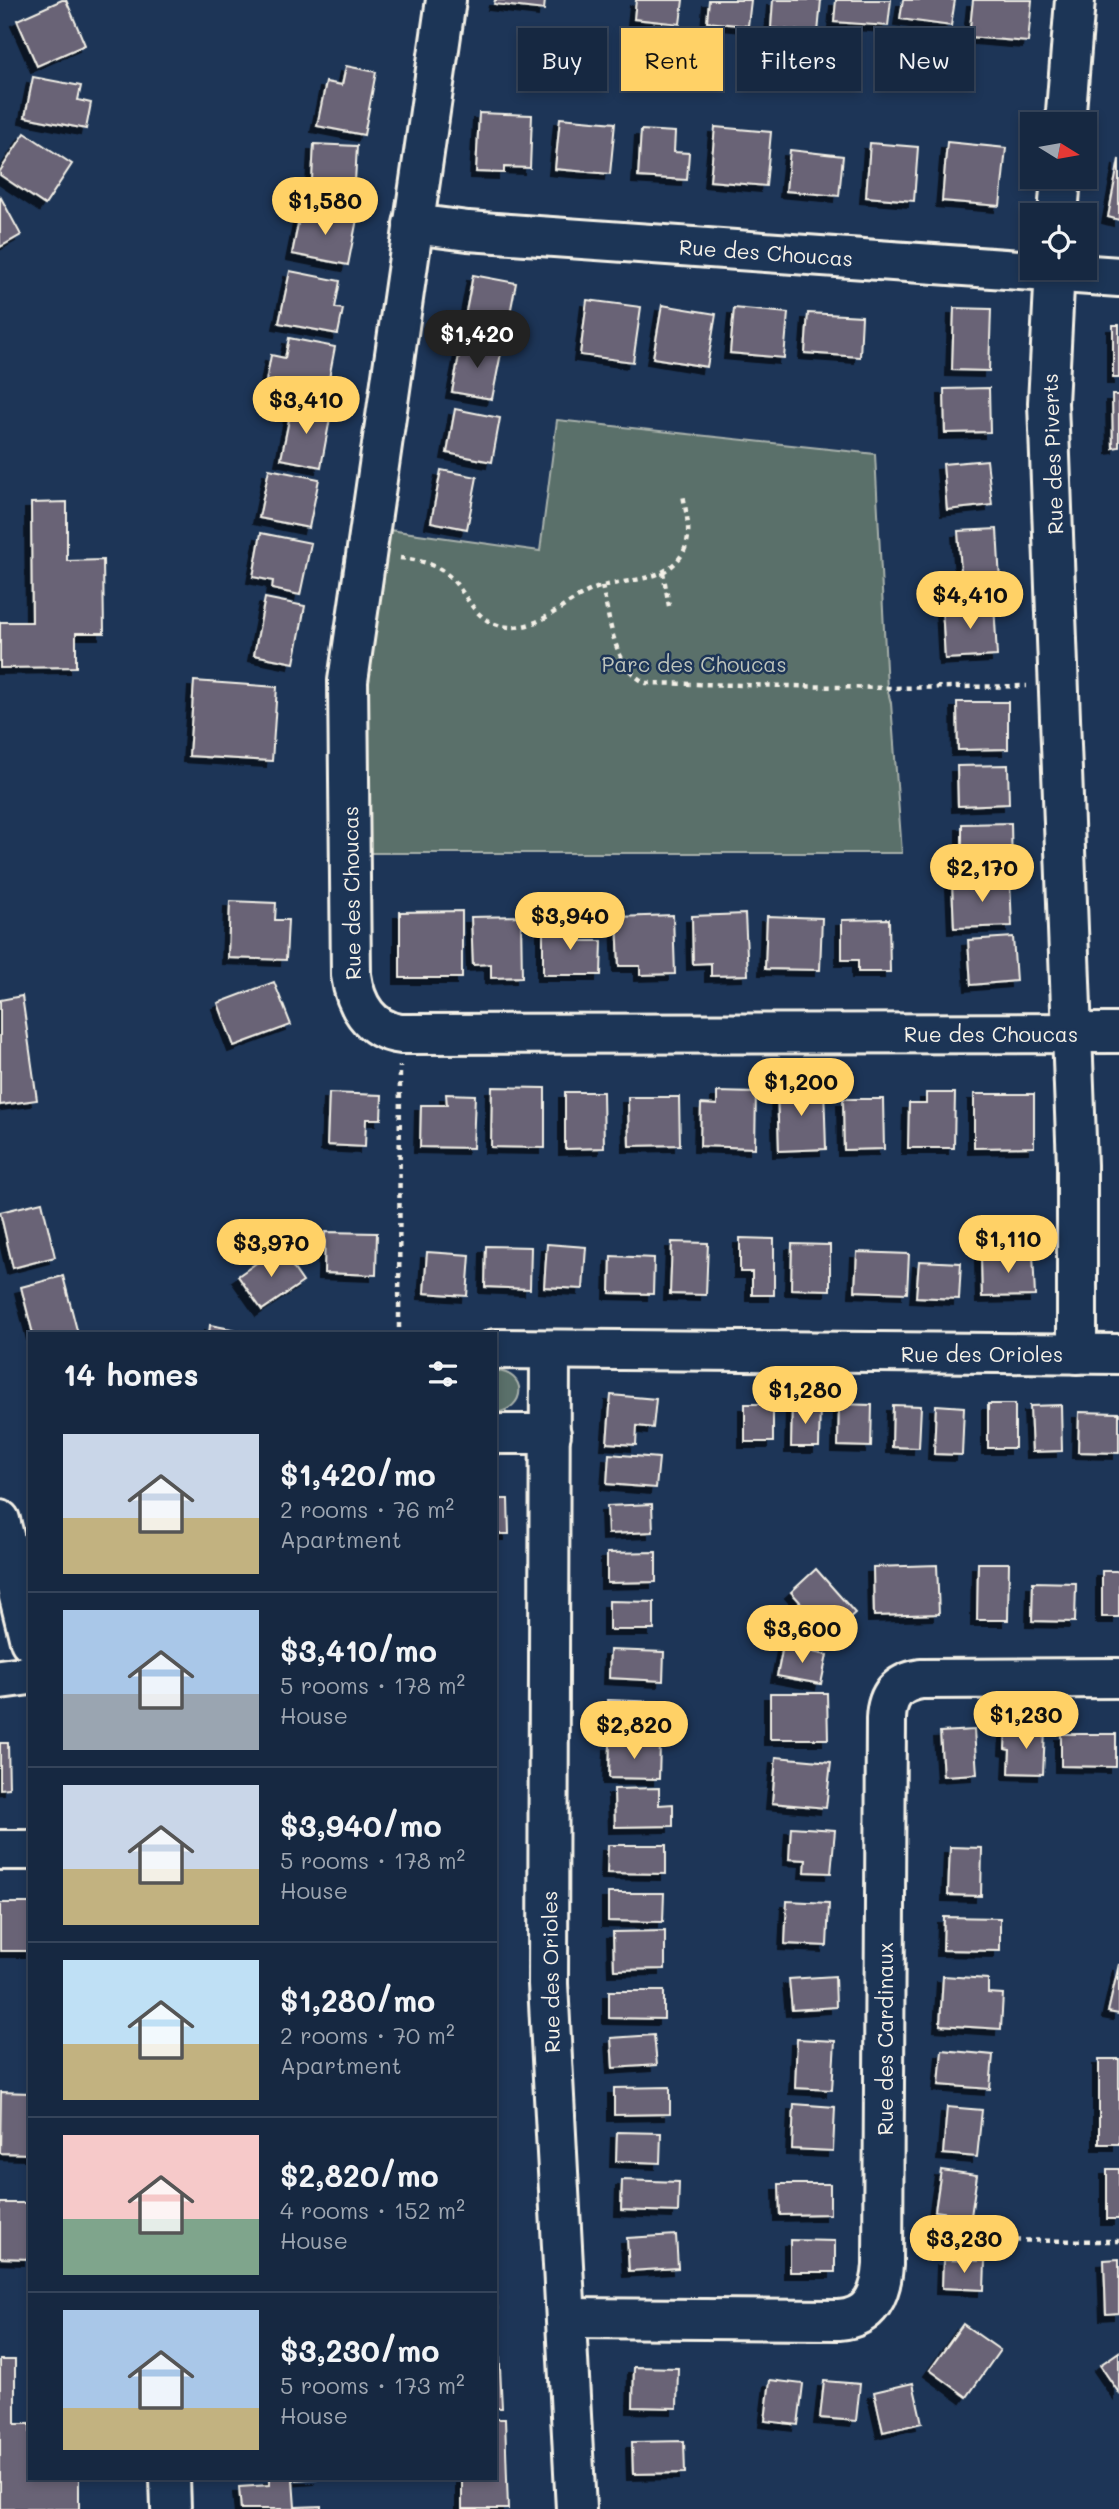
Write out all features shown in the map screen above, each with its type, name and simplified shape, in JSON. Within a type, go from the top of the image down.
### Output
[{"type":"street","name":"Rue des Choucas","points":[[446,0],[348,681],[351,975],[359,1007],[382,1029],[401,1034],[1119,1033]]},
{"type":"street","points":[[1066,112],[1075,0]]},
{"type":"street","name":"Rue des Choucas","points":[[413,224],[496,233],[1020,268]]},
{"type":"street","name":"Rue des Choucas","points":[[1097,275],[1119,277]]},
{"type":"street","name":"Rue des Piverts","points":[[1054,280],[1048,403],[1078,1226],[1077,1354]]},
{"type":"street","name":"Rue des Orioles","points":[[497,1349],[1119,1354]]},
{"type":"street","name":"Rue des Orioles","points":[[550,1350],[547,1965],[576,2509]]},
{"type":"street","points":[[497,1434],[551,1434]]},
{"type":"street","points":[[0,1520],[28,1633]]},
{"type":"street","points":[[0,1679],[28,1675]]},
{"type":"street","name":"Rue des Cardinaux","points":[[566,2318],[839,2320],[859,2316],[869,2309],[880,2287],[883,2265],[888,1700],[897,1687],[911,1680],[921,1679],[1119,1678]]},
{"type":"street","points":[[0,1850],[28,1850]]},
{"type":"street","points":[[170,2480],[172,2509]]},
{"type":"path","points":[[397,558],[422,561],[438,568],[452,579],[479,614],[504,626],[520,627],[537,622],[575,598],[602,586],[662,572],[671,567],[682,555],[689,537],[682,494]]},
{"type":"path","points":[[662,572],[669,606]]},
{"type":"path","points":[[602,586],[619,653],[636,678],[646,683],[887,688],[1038,685]]},
{"type":"path","points":[[399,1328],[400,1055]]},
{"type":"path","points":[[904,2240],[1119,2241]]},
{"type":"green space","name":"Parc des Choucas","points":[[557,420],[875,454],[887,688],[891,703],[902,853],[368,853],[367,682],[389,530],[540,551]]},
{"type":"green space","points":[[497,1371],[513,1377],[518,1384],[518,1398],[506,1410],[497,1412]]},
{"type":"building","points":[[66,0],[85,45],[37,66],[17,20]]},
{"type":"building","points":[[495,0],[545,0],[544,10],[494,4]]},
{"type":"building","points":[[636,0],[683,0],[680,24],[634,19]]},
{"type":"building","points":[[709,0],[751,0],[748,26],[707,22]]},
{"type":"building","points":[[773,0],[821,0],[818,28],[771,28]]},
{"type":"building","points":[[836,0],[891,0],[888,26],[834,22]]},
{"type":"building","points":[[903,0],[955,0],[951,26],[900,19]]},
{"type":"building","points":[[973,0],[1032,0],[1028,42],[974,37],[974,28],[970,28]]},
{"type":"building","points":[[346,66],[376,72],[364,135],[317,126],[326,82],[342,85]]},
{"type":"building","points":[[33,77],[81,86],[78,100],[91,103],[86,129],[25,117]]},
{"type":"building","points":[[479,113],[532,115],[530,168],[504,167],[504,173],[476,172]]},
{"type":"building","points":[[560,118],[615,123],[610,174],[555,169]]},
{"type":"building","points":[[715,127],[771,132],[766,186],[710,181]]},
{"type":"building","points":[[641,130],[675,132],[674,152],[689,153],[687,180],[638,177]]},
{"type":"building","points":[[25,133],[72,164],[45,205],[0,175]]},
{"type":"building","points":[[947,142],[1006,148],[1000,206],[942,201]]},
{"type":"building","points":[[870,143],[918,147],[914,201],[866,197]]},
{"type":"building","points":[[314,144],[357,146],[354,200],[311,197]]},
{"type":"building","points":[[790,150],[843,156],[839,196],[786,191]]},
{"type":"building","points":[[1119,159],[1119,220],[1108,217]]},
{"type":"building","points":[[0,196],[21,235],[0,247]]},
{"type":"building","points":[[301,209],[357,219],[348,265],[292,254]]},
{"type":"building","points":[[290,271],[340,281],[335,308],[343,309],[338,334],[279,323]]},
{"type":"building","points":[[473,275],[516,283],[508,324],[492,321],[490,332],[463,327]]},
{"type":"building","points":[[587,300],[641,307],[633,362],[580,355]]},
{"type":"building","points":[[662,305],[716,314],[707,367],[653,358]]},
{"type":"building","points":[[734,308],[788,313],[784,358],[730,353]]},
{"type":"building","points":[[954,308],[991,309],[989,371],[952,370]]},
{"type":"building","points":[[808,313],[862,316],[860,357],[805,353]]},
{"type":"building","points":[[1113,325],[1119,325],[1119,378],[1113,378]]},
{"type":"building","points":[[289,338],[335,347],[326,394],[266,382],[271,355],[285,358]]},
{"type":"building","points":[[462,340],[502,348],[492,399],[452,392]]},
{"type":"building","points":[[989,388],[990,432],[945,433],[944,389]]},
{"type":"building","points":[[1112,395],[1119,395],[1119,447],[1113,448]]},
{"type":"building","points":[[292,405],[331,413],[321,467],[281,459]]},
{"type":"building","points":[[455,409],[500,418],[492,462],[447,453]]},
{"type":"building","points":[[987,460],[992,505],[947,510],[943,464]]},
{"type":"building","points":[[269,469],[319,479],[309,528],[259,518]]},
{"type":"building","points":[[441,470],[477,477],[467,529],[431,522]]},
{"type":"building","points":[[67,502],[67,561],[103,560],[104,633],[76,633],[76,667],[0,668],[0,622],[32,622],[31,503]]},
{"type":"building","points":[[997,529],[1000,581],[962,583],[958,531]]},
{"type":"building","points":[[261,533],[311,543],[300,595],[272,589],[273,581],[253,577]]},
{"type":"building","points":[[265,598],[305,606],[294,663],[254,655]]},
{"type":"building","points":[[994,603],[997,656],[945,659],[942,606]]},
{"type":"building","points":[[194,681],[277,687],[272,761],[189,756]]},
{"type":"building","points":[[957,702],[1008,702],[1008,749],[958,750]]},
{"type":"building","points":[[1008,765],[1009,804],[958,806],[957,766]]},
{"type":"building","points":[[1011,823],[1012,870],[962,871],[962,824]]},
{"type":"building","points":[[1010,880],[1012,926],[954,928],[952,882]]},
{"type":"building","points":[[230,901],[276,903],[275,920],[288,920],[286,960],[228,958]]},
{"type":"building","points":[[462,911],[462,978],[400,978],[400,912]]},
{"type":"building","points":[[745,914],[748,975],[711,976],[711,963],[693,964],[692,916]]},
{"type":"building","points":[[673,915],[675,974],[640,975],[640,966],[619,966],[617,917]]},
{"type":"building","points":[[521,916],[522,977],[491,978],[491,964],[473,965],[471,917]]},
{"type":"building","points":[[767,916],[822,918],[820,970],[765,969]]},
{"type":"building","points":[[889,919],[890,972],[858,972],[858,960],[842,960],[842,920]]},
{"type":"building","points":[[543,924],[581,924],[581,941],[602,941],[601,975],[543,975]]},
{"type":"building","points":[[1013,937],[1016,981],[971,985],[968,940]]},
{"type":"building","points":[[274,982],[291,1025],[234,1046],[218,1003]]},
{"type":"building","points":[[22,996],[37,1100],[0,1105],[0,1000]]},
{"type":"building","points":[[824,1086],[826,1149],[779,1151],[777,1088]]},
{"type":"building","points":[[492,1087],[545,1088],[545,1148],[491,1147]]},
{"type":"building","points":[[565,1092],[603,1092],[604,1148],[565,1149]]},
{"type":"building","points":[[717,1092],[756,1093],[755,1148],[700,1146],[701,1104],[717,1105]]},
{"type":"building","points":[[329,1093],[382,1095],[381,1119],[366,1119],[365,1147],[327,1145]]},
{"type":"building","points":[[926,1093],[955,1093],[954,1148],[908,1148],[909,1103],[926,1103]]},
{"type":"building","points":[[446,1094],[475,1095],[473,1148],[420,1147],[421,1105],[447,1105]]},
{"type":"building","points":[[974,1094],[1034,1094],[1034,1147],[974,1148]]},
{"type":"building","points":[[628,1097],[679,1097],[680,1145],[629,1146]]},
{"type":"building","points":[[843,1099],[883,1099],[884,1149],[844,1150]]},
{"type":"building","points":[[42,1202],[55,1257],[13,1268],[0,1212]]},
{"type":"building","points":[[325,1232],[377,1233],[376,1275],[324,1273]]},
{"type":"building","points":[[740,1238],[774,1239],[774,1295],[752,1295],[752,1272],[740,1272]]},
{"type":"building","points":[[672,1242],[708,1243],[706,1295],[670,1294]]},
{"type":"building","points":[[547,1244],[586,1247],[583,1289],[544,1287]]},
{"type":"building","points":[[792,1244],[830,1245],[830,1290],[791,1289]]},
{"type":"building","points":[[486,1246],[531,1247],[530,1289],[485,1287]]},
{"type":"building","points":[[279,1247],[303,1282],[262,1310],[238,1276]]},
{"type":"building","points":[[427,1252],[470,1255],[467,1296],[424,1293]]},
{"type":"building","points":[[857,1252],[909,1254],[907,1293],[855,1291]]},
{"type":"building","points":[[1033,1253],[1035,1296],[982,1297],[981,1255]]},
{"type":"building","points":[[611,1256],[654,1258],[653,1294],[610,1293]]},
{"type":"building","points":[[919,1261],[961,1263],[959,1299],[916,1297]]},
{"type":"building","points":[[63,1276],[77,1332],[32,1332],[21,1287]]},
{"type":"building","points":[[210,1325],[248,1332],[209,1332]]},
{"type":"building","points":[[611,1395],[656,1399],[653,1428],[637,1426],[636,1445],[607,1443]]},
{"type":"building","points":[[745,1404],[773,1404],[773,1442],[745,1442]]},
{"type":"building","points":[[792,1404],[820,1404],[819,1447],[791,1447]]},
{"type":"building","points":[[839,1404],[872,1405],[871,1447],[838,1446]]},
{"type":"building","points":[[988,1404],[1015,1404],[1015,1448],[988,1448]]},
{"type":"building","points":[[893,1405],[921,1406],[919,1448],[892,1447]]},
{"type":"building","points":[[936,1405],[964,1407],[962,1455],[934,1454]]},
{"type":"building","points":[[1061,1405],[1062,1451],[1032,1452],[1030,1406]]},
{"type":"building","points":[[1079,1412],[1119,1413],[1119,1453],[1078,1452]]},
{"type":"building","points":[[609,1454],[659,1458],[656,1488],[607,1484]]},
{"type":"building","points":[[497,1499],[508,1499],[509,1534],[497,1534]]},
{"type":"building","points":[[652,1504],[653,1532],[608,1534],[607,1506]]},
{"type":"building","points":[[656,1552],[656,1582],[607,1583],[607,1553]]},
{"type":"building","points":[[978,1563],[1009,1563],[1008,1620],[977,1620]]},
{"type":"building","points":[[937,1565],[939,1614],[874,1616],[873,1567]]},
{"type":"building","points":[[816,1569],[855,1613],[830,1635],[791,1592]]},
{"type":"building","points":[[1102,1571],[1119,1571],[1119,1617],[1102,1617]]},
{"type":"building","points":[[1033,1582],[1076,1583],[1075,1622],[1032,1621]]},
{"type":"building","points":[[609,1601],[654,1602],[654,1630],[609,1630]]},
{"type":"building","points":[[783,1646],[827,1655],[821,1684],[777,1676]]},
{"type":"building","points":[[610,1650],[664,1652],[663,1681],[609,1678]]},
{"type":"building","points":[[770,1693],[827,1693],[828,1739],[770,1739]]},
{"type":"building","points":[[608,1700],[661,1702],[660,1735],[607,1733]]},
{"type":"building","points":[[1006,1729],[1045,1731],[1043,1774],[1009,1773],[1010,1750],[1005,1749]]},
{"type":"building","points":[[974,1730],[977,1774],[943,1776],[940,1732]]},
{"type":"building","points":[[1061,1734],[1116,1734],[1116,1767],[1061,1766]]},
{"type":"building","points":[[0,1743],[8,1743],[9,1788],[0,1789]]},
{"type":"building","points":[[610,1744],[660,1745],[659,1779],[609,1778]]},
{"type":"building","points":[[776,1757],[831,1762],[826,1808],[772,1803]]},
{"type":"building","points":[[659,1788],[659,1805],[673,1804],[673,1826],[615,1827],[614,1789]]},
{"type":"building","points":[[791,1827],[835,1830],[831,1873],[805,1872],[806,1860],[789,1859]]},
{"type":"building","points":[[608,1845],[666,1845],[666,1874],[607,1873]]},
{"type":"building","points":[[950,1847],[982,1848],[981,1896],[948,1895]]},
{"type":"building","points":[[608,1893],[664,1893],[663,1922],[608,1921]]},
{"type":"building","points":[[787,1901],[829,1903],[827,1946],[785,1944]]},
{"type":"building","points":[[0,1903],[28,1903],[28,1951],[0,1951]]},
{"type":"building","points":[[944,1917],[1000,1918],[1000,1951],[943,1950]]},
{"type":"building","points":[[665,1931],[665,1969],[614,1970],[613,1932]]},
{"type":"building","points":[[1119,1964],[1119,2014],[1108,2012]]},
{"type":"building","points":[[835,1976],[836,2007],[792,2010],[789,1979]]},
{"type":"building","points":[[943,1976],[988,1979],[988,1993],[1003,1994],[1001,2029],[940,2025]]},
{"type":"building","points":[[609,1991],[664,1991],[664,2019],[609,2018]]},
{"type":"building","points":[[654,2035],[657,2065],[613,2068],[611,2038]]},
{"type":"building","points":[[797,2039],[835,2041],[832,2090],[795,2088]]},
{"type":"building","points":[[942,2050],[993,2055],[990,2089],[939,2085]]},
{"type":"building","points":[[1099,2059],[1119,2059],[1119,2144],[1099,2144]]},
{"type":"building","points":[[670,2087],[670,2114],[614,2115],[614,2088]]},
{"type":"building","points":[[1,2092],[28,2093],[28,2154],[0,2153]]},
{"type":"building","points":[[794,2104],[835,2107],[833,2151],[792,2149]]},
{"type":"building","points":[[947,2107],[982,2110],[977,2157],[943,2154]]},
{"type":"building","points":[[617,2132],[661,2133],[660,2163],[616,2161]]},
{"type":"building","points":[[1107,2169],[1119,2169],[1119,2219],[1107,2219]]},
{"type":"building","points":[[941,2170],[977,2175],[971,2216],[935,2211]]},
{"type":"building","points":[[622,2180],[679,2182],[678,2212],[621,2210]]},
{"type":"building","points":[[779,2184],[830,2184],[830,2214],[780,2215]]},
{"type":"building","points":[[0,2203],[28,2203],[28,2259],[0,2258]]},
{"type":"building","points":[[676,2235],[678,2268],[629,2271],[627,2238]]},
{"type":"building","points":[[790,2240],[835,2241],[835,2272],[790,2272]]},
{"type":"building","points":[[1119,2259],[1119,2313],[1106,2314],[1104,2260]]},
{"type":"building","points":[[943,2260],[985,2261],[984,2290],[942,2288]]},
{"type":"building","points":[[497,2304],[502,2408],[497,2408]]},
{"type":"building","points":[[963,2324],[1000,2350],[967,2397],[930,2370]]},
{"type":"building","points":[[1119,2352],[1119,2393],[1100,2365]]},
{"type":"building","points":[[0,2360],[15,2360],[15,2424],[28,2424],[28,2480],[79,2480],[79,2509],[0,2509]]},
{"type":"building","points":[[634,2367],[678,2368],[677,2408],[633,2407]]},
{"type":"building","points":[[770,2380],[803,2384],[798,2425],[765,2421]]},
{"type":"building","points":[[824,2381],[860,2384],[856,2421],[820,2418]]},
{"type":"building","points":[[913,2383],[922,2423],[883,2432],[874,2392]]},
{"type":"building","points":[[497,2419],[505,2419],[508,2509],[462,2509],[462,2480],[497,2480]]},
{"type":"building","points":[[684,2441],[685,2473],[633,2474],[632,2442]]},
{"type":"building","points":[[270,2480],[293,2480],[295,2507],[321,2506],[321,2509],[241,2509],[239,2487],[270,2485]]}]
